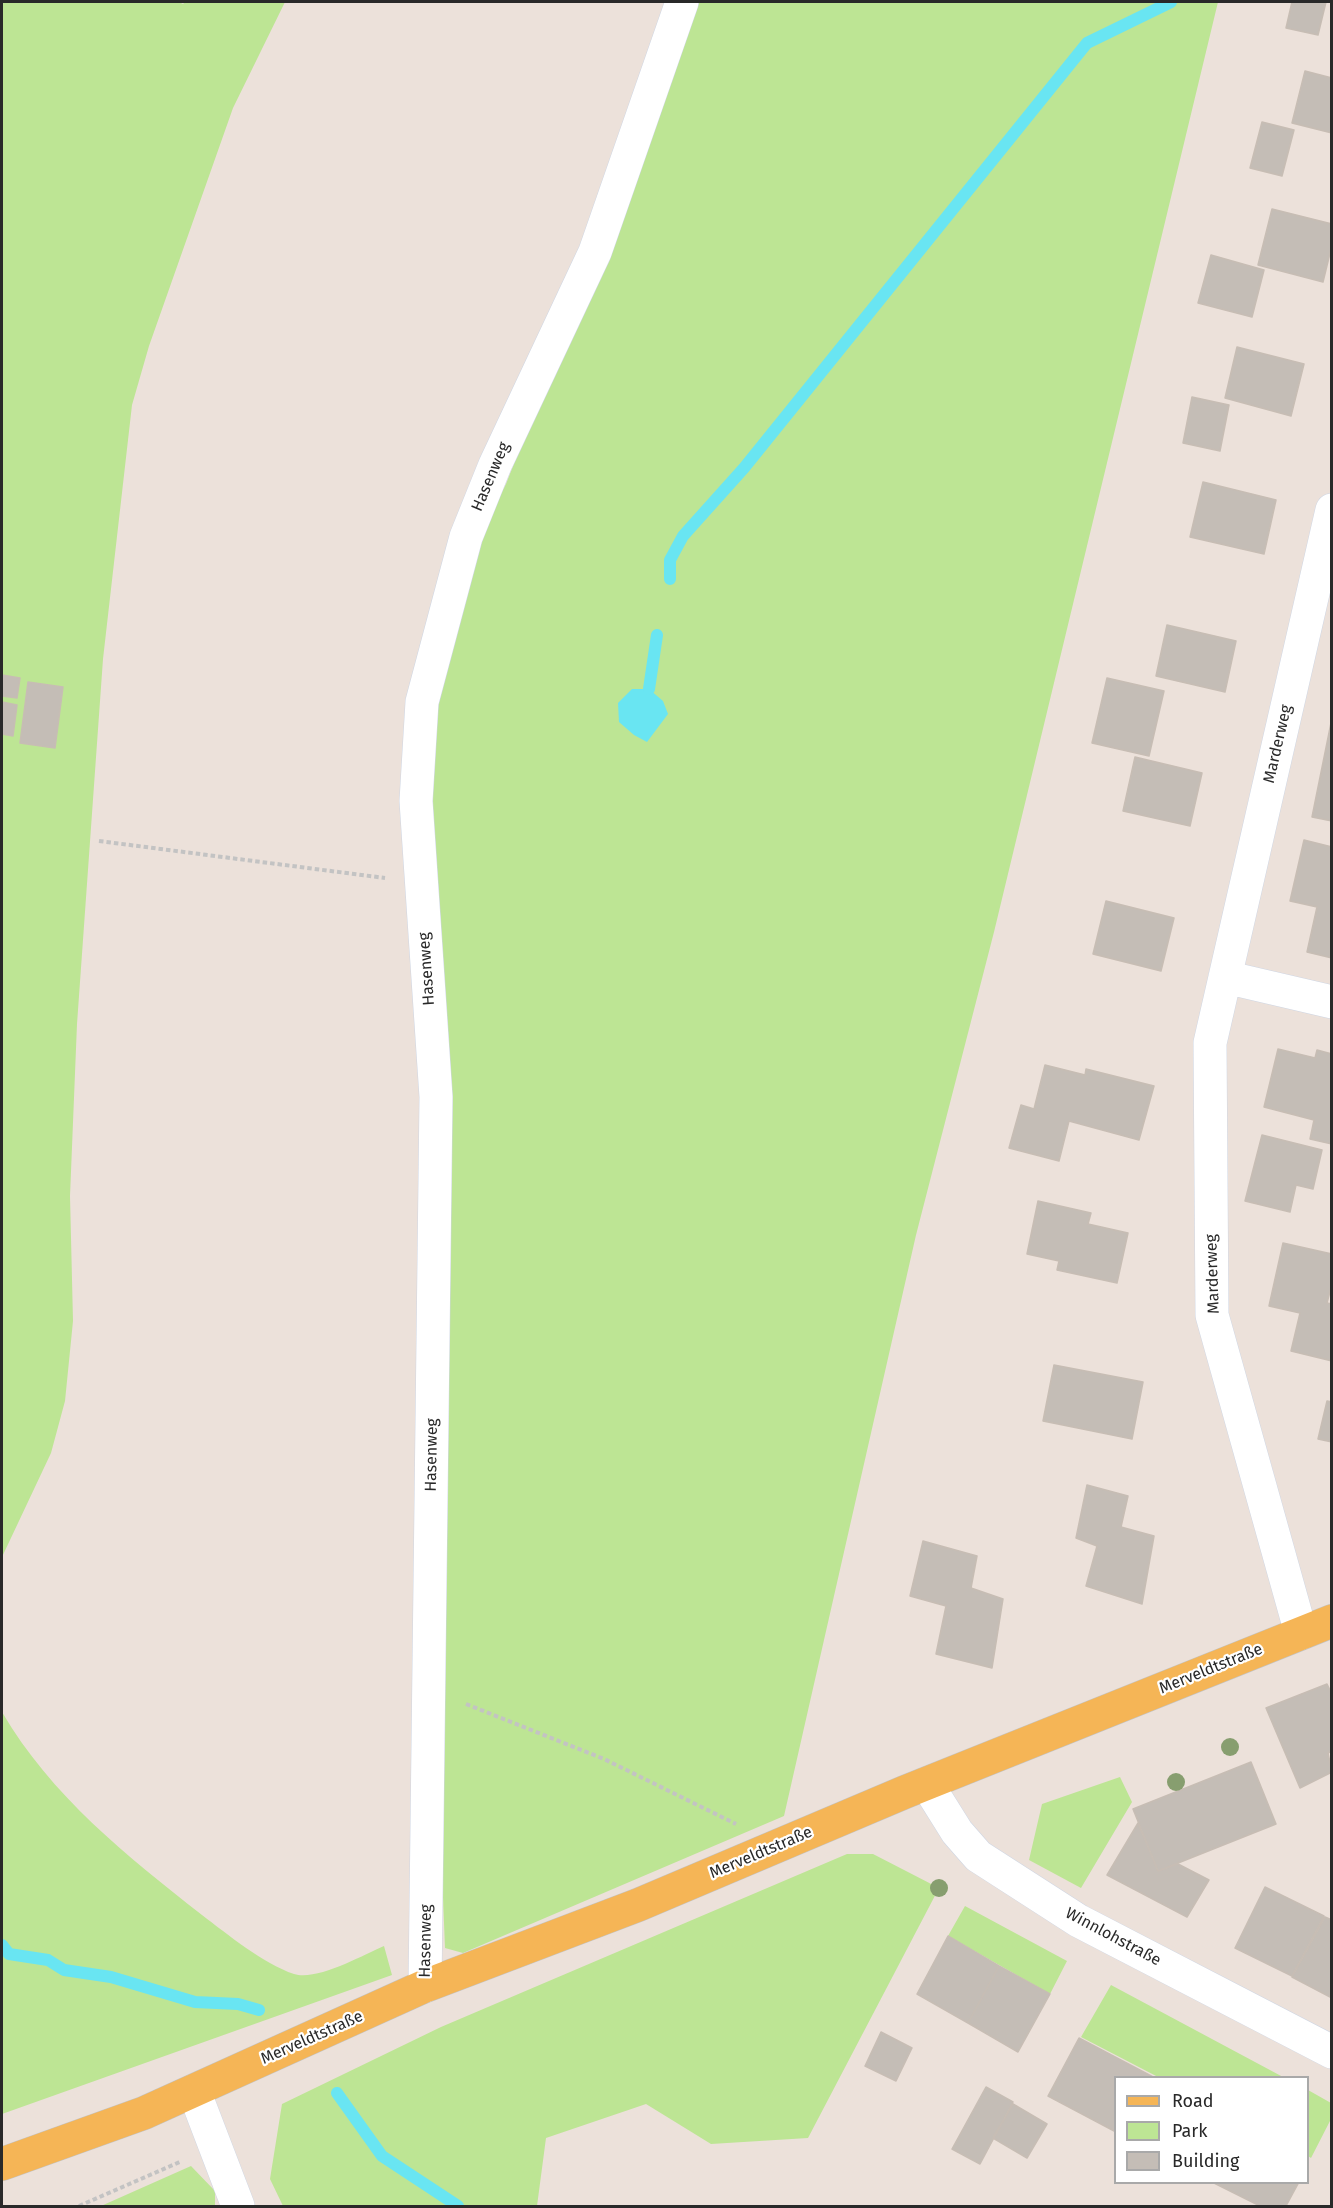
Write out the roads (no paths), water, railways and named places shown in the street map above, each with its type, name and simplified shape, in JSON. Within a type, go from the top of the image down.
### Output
[{"type":"main road","name":"Merveldtstraße","points":[[2,2164],[144,2113],[425,1986],[638,1905],[927,1784],[1332,1620]]},
{"type":"street","name":"Hasenweg","points":[[425,1986],[436,1097],[416,801],[422,702],[466,537],[495,465],[595,252],[682,2]]},
{"type":"street","name":"Marderweg","points":[[1301,1633],[1212,1315],[1210,1042],[1330,521]]},
{"type":"street","points":[[1225,977],[1332,1002]]},
{"type":"street","name":"Winnlohstraße","points":[[927,1784],[957,1832],[978,1856],[1079,1921],[1332,2052]]},
{"type":"street","points":[[194,2091],[238,2206]]},
{"type":"water","points":[[632,689],[649,689],[663,701],[668,714],[647,742],[634,735],[619,722],[618,703]]},
{"type":"waterway","points":[[670,579],[670,560],[683,536],[744,468],[1087,43],[1171,2]]},
{"type":"waterway","points":[[649,689],[657,635]]},
{"type":"waterway","points":[[2,1945],[9,1954],[48,1960],[64,1970],[111,1977],[195,2002],[238,2004],[259,2010]]},
{"type":"waterway","points":[[337,2093],[382,2156],[458,2206]]}]
